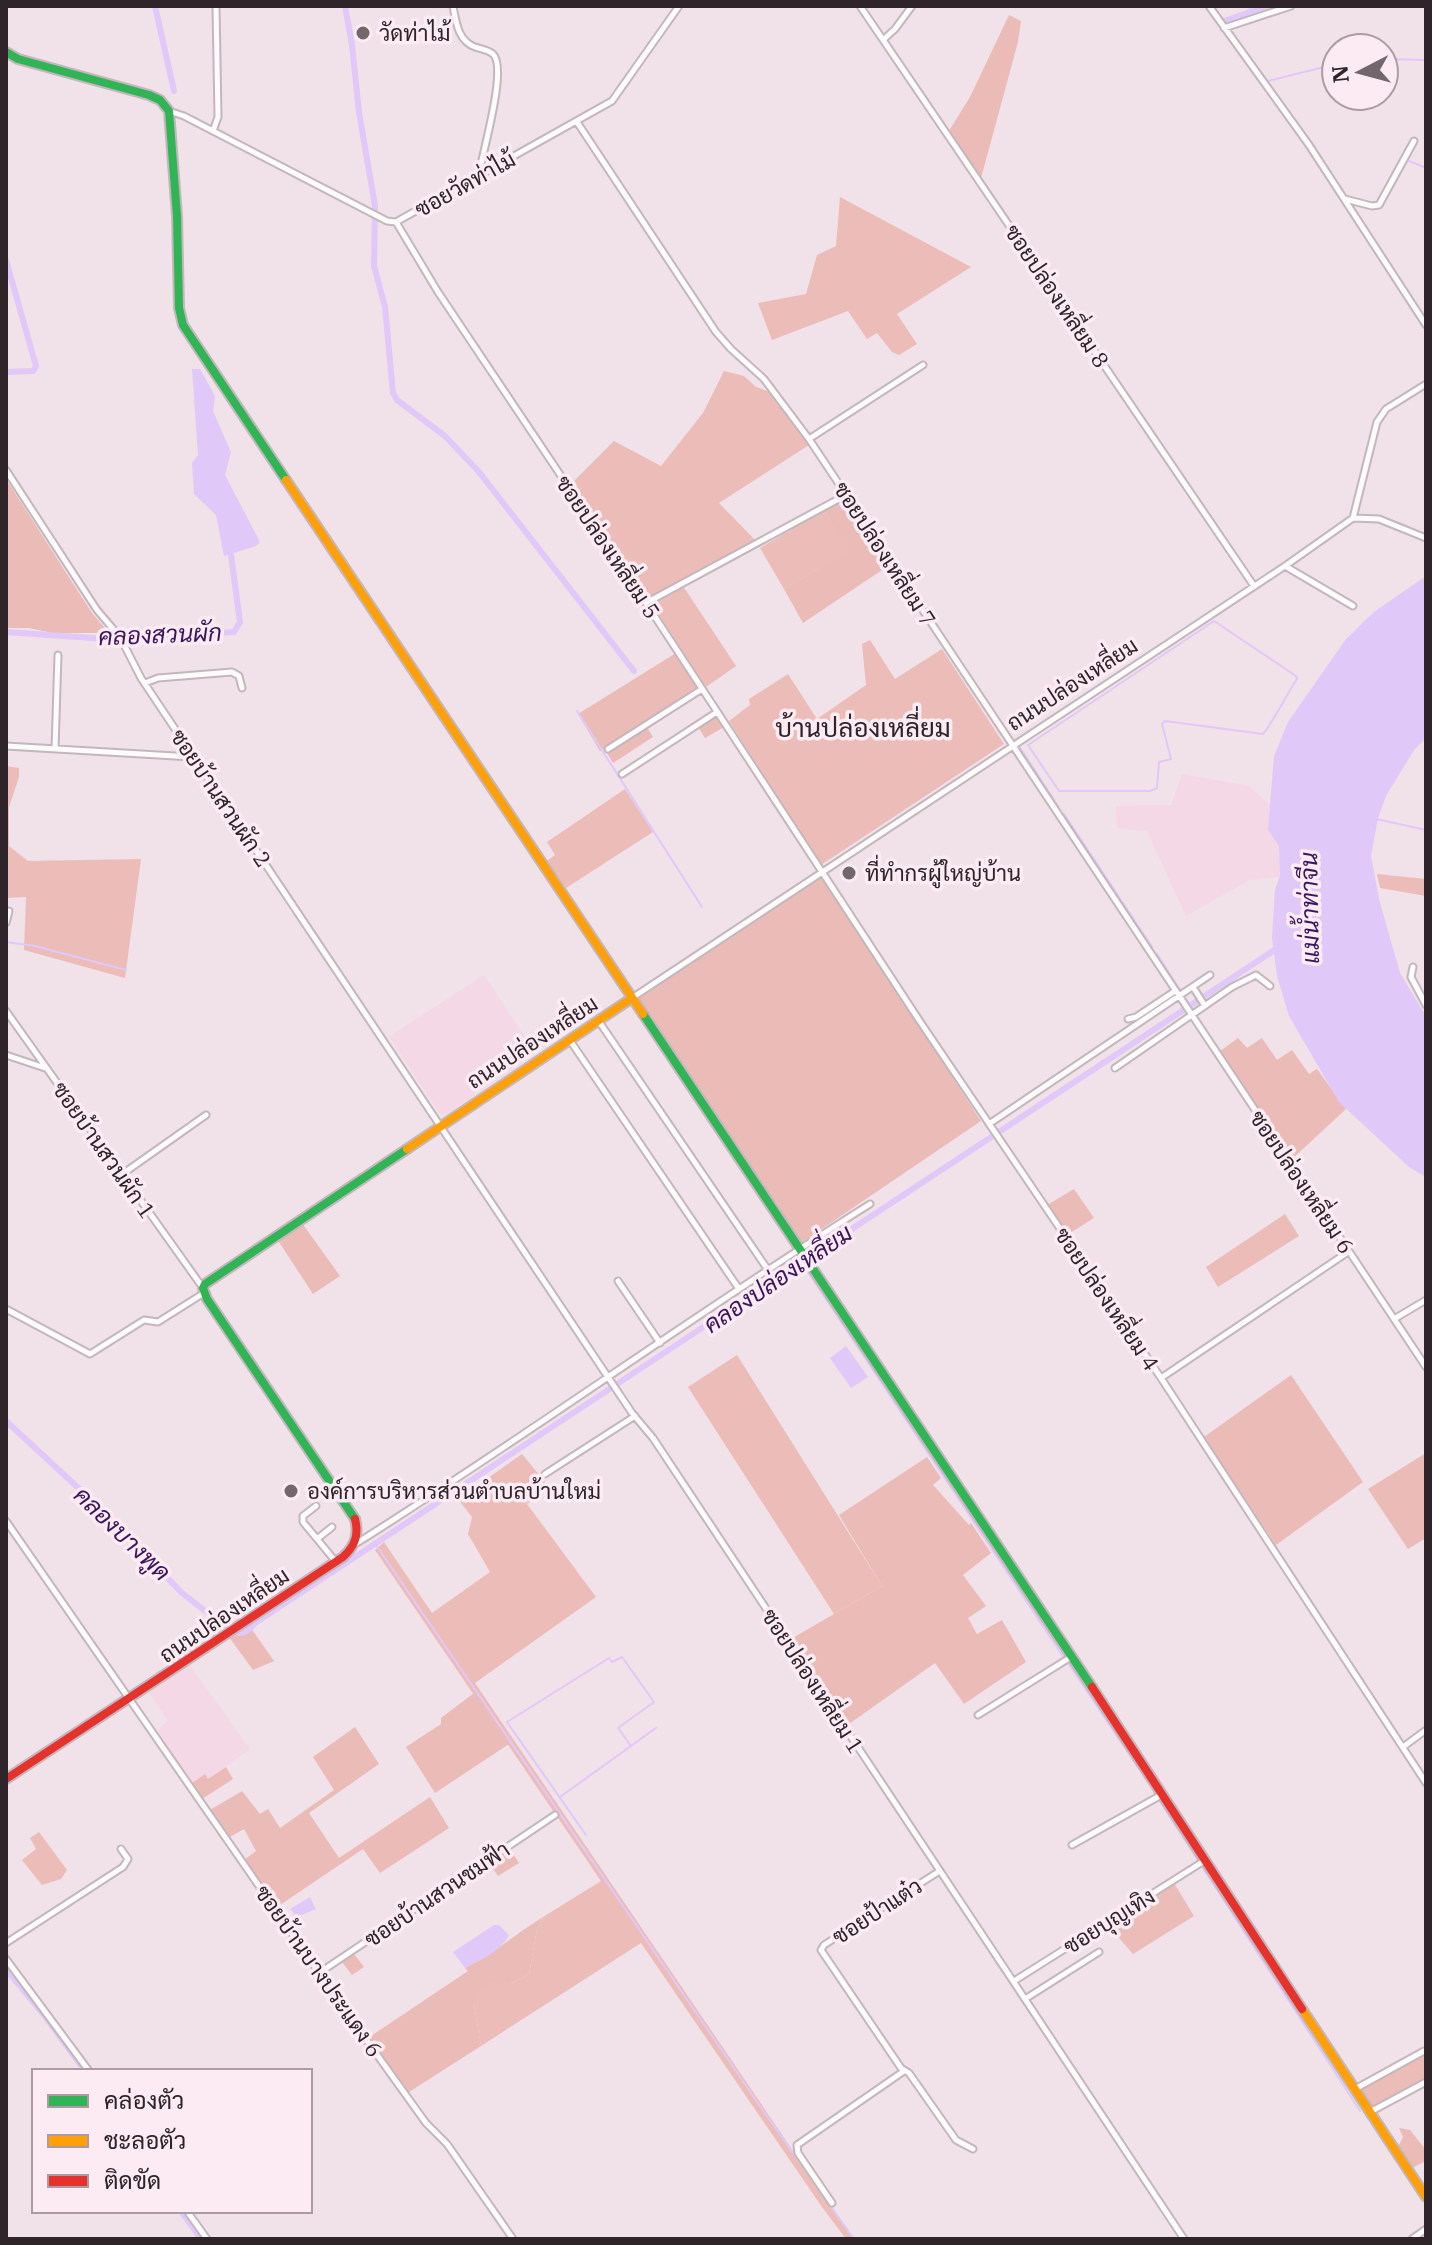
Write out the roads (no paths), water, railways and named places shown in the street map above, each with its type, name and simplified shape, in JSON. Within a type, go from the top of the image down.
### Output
[{"type":"street","points":[[213,131],[218,117],[216,6]]},
{"type":"street","points":[[453,6],[463,39],[492,54],[497,62],[497,91],[479,176]]},
{"type":"street","name":"ซอยวัดท่าไม้","points":[[169,111],[390,223],[396,222],[612,101],[679,6]]},
{"type":"street","name":"ซอยปล่องเหลี่ยม 8","points":[[860,6],[1254,586]]},
{"type":"street","points":[[883,40],[912,6]]},
{"type":"street","points":[[1209,6],[1309,145],[1426,325]]},
{"type":"street","points":[[1224,28],[1291,6]]},
{"type":"street","points":[[6,53],[149,95],[160,100],[169,111],[179,308],[183,325],[805,1256],[1067,1659],[1163,1794],[1353,2090],[1426,2197]]},
{"type":"street","name":"ซอยปล่องเหลี่ยม 7","points":[[577,122],[716,332],[764,379],[809,439],[1178,996]]},
{"type":"street","points":[[1344,199],[1379,205],[1414,141]]},
{"type":"street","name":"ซอยปล่องเหลี่ยม 5","points":[[396,222],[438,292],[821,871]]},
{"type":"street","points":[[809,439],[923,365]]},
{"type":"street","points":[[1426,384],[1386,409],[1377,422],[1353,518],[1379,519],[1426,538]]},
{"type":"street","name":"ซอยบ้านสวนผัก 2","points":[[6,470],[97,610],[121,639],[145,683],[193,757],[441,1124]]},
{"type":"street","points":[[646,603],[846,495]]},
{"type":"street","name":"ถนนปล่องเหลี่ยม","points":[[204,1291],[209,1280],[1353,518]]},
{"type":"street","points":[[1285,566],[1353,606]]},
{"type":"street","points":[[55,749],[58,655]]},
{"type":"street","points":[[145,683],[158,678],[232,672],[239,676],[242,688]]},
{"type":"street","points":[[608,749],[702,689]]},
{"type":"street","points":[[622,774],[717,712]]},
{"type":"street","points":[[6,746],[193,757]]},
{"type":"street","name":"ซอยปล่องเหลี่ยม 4","points":[[821,871],[1161,1378],[1426,1783]]},
{"type":"street","points":[[6,923],[9,911]]},
{"type":"street","points":[[1413,967],[1411,977],[1426,1005]]},
{"type":"street","points":[[1128,1019],[1195,990],[1210,975]]},
{"type":"street","points":[[1115,1068],[1232,987],[1255,975],[1270,986]]},
{"type":"street","points":[[1195,990],[1204,1004]]},
{"type":"street","points":[[989,1124],[1178,996]]},
{"type":"street","name":"ซอยปล่องเหลี่ยม 6","points":[[1178,996],[1426,1367]]},
{"type":"street","name":"ซอยบ้านสวนผัก 1","points":[[6,1011],[204,1291]]},
{"type":"street","points":[[598,1020],[768,1270]]},
{"type":"street","points":[[569,1039],[739,1289]]},
{"type":"street","points":[[6,1055],[46,1068]]},
{"type":"street","points":[[121,1175],[206,1115]]},
{"type":"street","name":"ซอยปล่องเหลี่ยม 1","points":[[441,1124],[1184,2239]]},
{"type":"street","points":[[357,1543],[768,1270],[805,1256],[870,1204]]},
{"type":"street","points":[[1161,1378],[1348,1252]]},
{"type":"street","points":[[618,1281],[660,1343]]},
{"type":"street","points":[[6,1309],[90,1354],[144,1320],[158,1322],[204,1291],[354,1516],[357,1543]]},
{"type":"street","points":[[1394,1319],[1426,1300]]},
{"type":"street","points":[[545,1474],[635,1416]]},
{"type":"street","points":[[316,1506],[302,1519],[336,1562]]},
{"type":"street","name":"ซอยบ้านบางประแดง 6","points":[[6,1521],[319,1973],[426,2123],[447,2144],[513,2239]]},
{"type":"street","points":[[317,1539],[332,1527]]},
{"type":"street","name":"ถนนปล่องเหลี่ยม","points":[[6,1779],[350,1553],[357,1543]]},
{"type":"street","points":[[978,1715],[1067,1659]]},
{"type":"street","points":[[1403,1747],[1426,1730]]},
{"type":"street","points":[[1072,1845],[1163,1794]]},
{"type":"street","name":"ซอยบ้านสวนชมฟ้า","points":[[319,1973],[555,1815]]},
{"type":"street","points":[[6,1943],[123,1867],[128,1859],[121,1849]]},
{"type":"street","name":"ซอยบุญเทิง","points":[[1014,1981],[1204,1861]]},
{"type":"street","name":"ซอยป้าแต๋ว","points":[[904,2071],[821,1950],[824,1945],[938,1871]]},
{"type":"street","points":[[1025,1999],[1099,1952]]},
{"type":"street","points":[[6,1959],[88,2069]]},
{"type":"street","points":[[1353,2090],[1424,2051]]},
{"type":"street","points":[[832,2203],[798,2153],[797,2145],[904,2071],[909,2073],[956,2140],[973,2149]]},
{"type":"street","points":[[1369,2113],[1426,2082]]},
{"type":"street","points":[[188,2213],[207,2239]]},
{"type":"street","points":[[1412,2239],[1426,2229]]},
{"type":"water","points":[[192,369],[200,369],[215,396],[213,411],[231,452],[225,475],[260,542],[224,556],[216,515],[194,494],[192,463],[198,455]]},
{"type":"water","name":"แม่น้ำท่าจีน","points":[[1426,576],[1426,738],[1414,750],[1386,796],[1378,818],[1371,856],[1379,899],[1400,973],[1426,1016],[1426,1177],[1409,1167],[1339,1102],[1289,1016],[1277,976],[1272,938],[1275,890],[1280,876],[1279,846],[1268,830],[1274,756],[1288,722],[1346,639],[1374,612]]},
{"type":"water","points":[[846,1346],[868,1377],[851,1388],[830,1358]]},
{"type":"water","points":[[310,1897],[316,1909],[297,1917],[290,1909]]},
{"type":"water","points":[[494,1925],[499,1925],[509,1935],[505,1941],[465,1968],[453,1952]]},
{"type":"waterway","points":[[155,6],[174,91]]},
{"type":"waterway","points":[[345,6],[375,206],[374,266],[385,307],[393,393],[397,400],[445,436],[479,472],[634,671]]},
{"type":"waterway","points":[[1225,21],[1266,6]]},
{"type":"waterway","points":[[1400,59],[1426,60]]},
{"type":"waterway","points":[[1268,81],[1320,68]]},
{"type":"waterway","points":[[1407,160],[1426,168]]},
{"type":"waterway","name":"คลองสวนผัก","points":[[6,260],[36,366],[33,371],[6,372]]},
{"type":"waterway","name":"คลองสวนผัก","points":[[6,632],[106,639],[234,632],[240,622],[231,555]]},
{"type":"waterway","points":[[1214,621],[1296,676],[1263,734],[1165,721],[1162,724],[1171,759],[1159,762],[1157,788],[1150,791],[1059,791],[1028,745],[1214,621]]},
{"type":"waterway","points":[[577,711],[702,907]]},
{"type":"waterway","points":[[1019,746],[1058,806]]},
{"type":"waterway","points":[[1064,814],[1152,947]]},
{"type":"waterway","points":[[1376,819],[1426,830]]},
{"type":"waterway","points":[[6,942],[35,946],[126,970]]},
{"type":"waterway","name":"คลองปล่องเหลี่ยม","points":[[6,1421],[101,1509],[182,1593],[231,1631],[244,1632],[1279,947]]},
{"type":"waterway","points":[[1157,954],[1180,990]]},
{"type":"waterway","points":[[1185,997],[1190,1005]]},
{"type":"waterway","points":[[802,1263],[1064,1658]]},
{"type":"waterway","points":[[1399,1320],[1426,1362]]},
{"type":"waterway","points":[[376,1545],[854,2239]]},
{"type":"waterway","points":[[586,1835],[507,1722],[609,1658],[612,1662],[622,1657],[654,1702],[618,1728],[631,1746]]},
{"type":"waterway","points":[[1068,1663],[1156,1794]]},
{"type":"waterway","points":[[560,1797],[656,1728]]},
{"type":"waterway","points":[[1159,1800],[1360,2111]]},
{"type":"waterway","points":[[6,1969],[84,2069]]},
{"type":"waterway","points":[[182,2213],[201,2239]]},
{"type":"place","name":"วัดท่าไม้","points":[[363,33]]},
{"type":"place","name":"ที่ทำกรผู้ใหญ่บ้าน","points":[[849,873]]},
{"type":"place","name":"องค์การบริหารส่วนตำบลบ้านใหม่","points":[[291,1491]]},
{"type":"district","name":"บ้านปล่องเหลี่ยม","points":[[863,728]]},
{"type":"water label","name":"คลองบางพูด","points":[[122,1534]]}]
